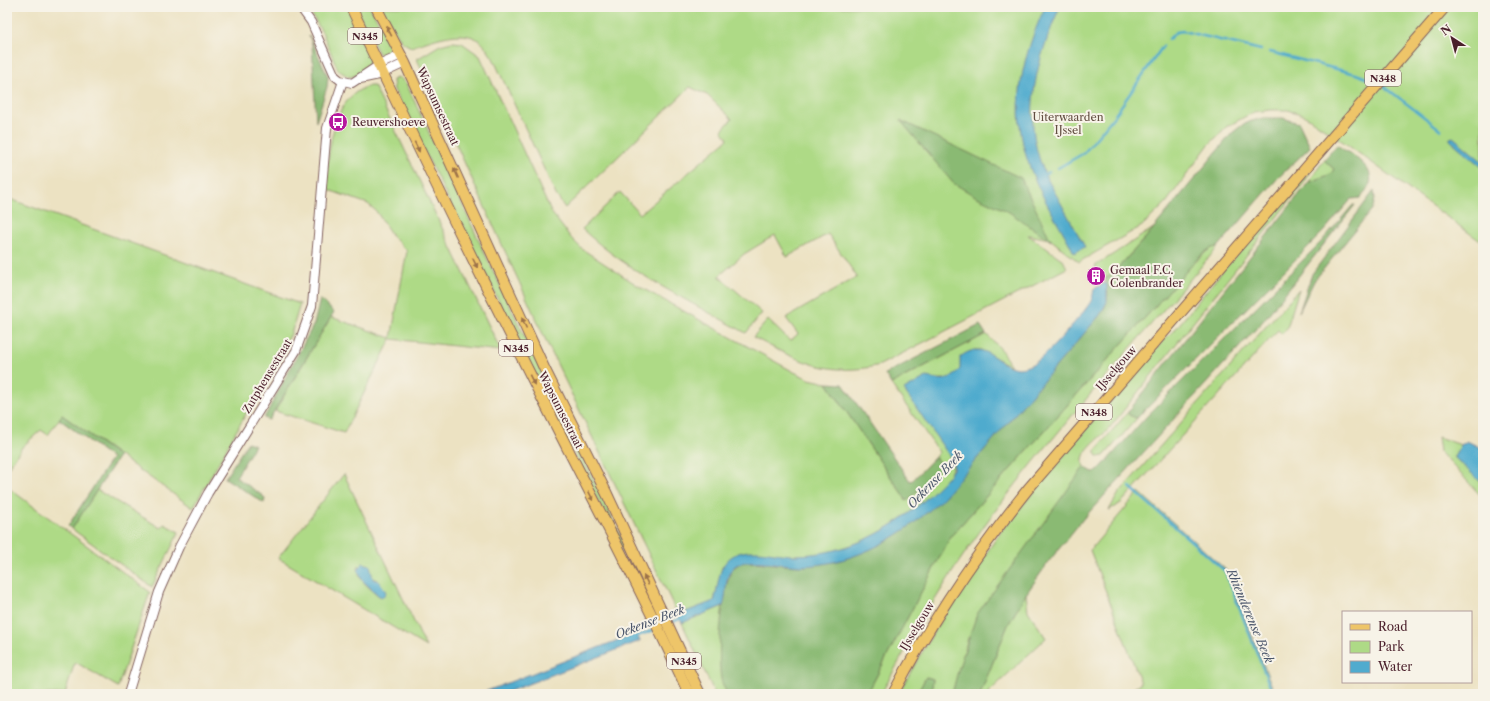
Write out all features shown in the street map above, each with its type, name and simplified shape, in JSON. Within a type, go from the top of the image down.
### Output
[{"type":"main road","name":"Wapsumsestraat","points":[[351,7],[531,376],[658,618],[700,694]]},
{"type":"main road","name":"Wapsumsestraat","points":[[376,7],[403,59],[545,370],[607,494],[658,618]]},
{"type":"main road","name":"IJsselgouw","points":[[893,694],[932,623],[975,558],[1006,516],[1059,452],[1445,7]]},
{"type":"main road","name":"Wapsumsestraat","points":[[665,631],[689,694]]},
{"type":"street","points":[[301,8],[311,22],[333,72],[338,79],[352,83],[403,59]]},
{"type":"street","name":"Zutphensestraat","points":[[128,694],[159,592],[179,547],[208,493],[296,351],[306,328],[312,306],[327,128],[343,81]]},
{"type":"green space","points":[[311,7],[349,7],[370,59],[370,63],[363,72],[349,77],[338,70],[323,34],[311,13]]},
{"type":"green space","points":[[355,7],[370,7],[394,49],[390,54],[386,56],[379,54]]},
{"type":"green space","name":"Uiterwaarden IJssel","points":[[380,7],[1483,7],[1483,243],[1304,115],[1288,110],[1254,112],[1226,127],[1207,147],[1166,203],[1142,226],[1079,262],[1050,239],[1028,235],[1063,260],[1067,268],[880,365],[845,369],[829,368],[784,353],[753,337],[768,320],[790,341],[798,334],[786,318],[857,277],[828,234],[787,257],[775,235],[744,254],[719,276],[762,313],[746,333],[640,273],[600,245],[582,229],[620,192],[640,214],[728,139],[722,130],[732,119],[707,95],[690,87],[565,208],[556,195],[493,58],[482,43],[473,37],[455,35],[446,36],[411,47],[402,42]]},
{"type":"green space","points":[[309,35],[328,77],[327,87],[316,122],[312,44]]},
{"type":"green space","points":[[452,42],[462,43],[480,56],[551,212],[571,238],[582,249],[640,287],[794,372],[809,379],[827,383],[907,501],[942,467],[935,457],[939,452],[891,384],[986,334],[1000,348],[1011,366],[981,350],[973,350],[957,372],[952,376],[940,379],[932,378],[953,461],[953,466],[949,476],[917,507],[889,527],[859,542],[843,548],[809,555],[781,555],[765,552],[747,557],[722,567],[714,601],[678,615],[548,345],[417,59],[440,45]]},
{"type":"green space","points":[[399,77],[406,83],[486,256],[660,618],[657,620],[394,90],[393,80]]},
{"type":"green space","points":[[369,86],[374,86],[378,94],[501,351],[391,339],[344,433],[275,411],[331,317],[391,338],[407,251],[393,237],[376,211],[368,204],[326,189],[330,145],[339,115],[346,102],[356,92]]},
{"type":"green space","points":[[1263,118],[1283,118],[1299,123],[1310,147],[1277,179],[1218,247],[1206,251],[1191,266],[951,536],[867,694],[727,694],[721,679],[719,654],[725,592],[732,569],[740,563],[746,562],[801,566],[841,560],[879,545],[913,524],[929,511],[944,497],[1100,315],[1105,307],[1108,293],[1105,279],[1115,271],[1148,235],[1232,133],[1245,123]]},
{"type":"green space","points":[[900,120],[1021,178],[1051,241],[1009,212],[975,196],[953,183]]},
{"type":"green space","points":[[1337,145],[1354,156],[1365,166],[1370,177],[1370,183],[1366,191],[1360,198],[1352,199],[1323,232],[1139,416],[1136,418],[1129,415],[1128,412],[1308,183],[1331,174],[1334,169],[1324,160]]},
{"type":"green space","points":[[1324,160],[1334,169],[1331,174],[1308,183]]},
{"type":"green space","points":[[1314,167],[1303,184],[1108,430],[1086,451],[1083,461],[1084,467],[968,638],[952,694],[931,694],[933,679],[926,677],[917,694],[898,694],[939,623],[1002,530],[1074,443],[1161,343],[1178,326],[1220,274]]},
{"type":"green space","points":[[1374,191],[1375,199],[1373,208],[1314,281],[1299,312],[1312,274]]},
{"type":"green space","points":[[7,198],[300,304],[291,334],[193,508],[62,415],[48,435],[41,430],[23,446],[7,469]]},
{"type":"green space","points":[[1353,205],[1355,205],[1263,321],[1083,519],[1050,560],[1026,594],[1008,625],[980,694],[952,694],[959,667],[977,614],[1084,467],[1093,472],[1098,471],[1146,417],[1322,241]]},
{"type":"green space","points":[[1155,227],[1115,271],[1105,279],[1103,277],[1101,278],[1095,266]]},
{"type":"green space","points":[[1214,247],[1218,247],[1072,415],[1016,484],[959,561],[881,694],[867,694],[951,536],[1191,266],[1207,251]]},
{"type":"green space","points":[[1299,289],[1287,328],[1282,334],[1278,330],[1121,503],[1109,510],[1119,493]]},
{"type":"green space","points":[[320,299],[334,312],[269,420],[264,418],[314,324]]},
{"type":"green space","points":[[980,325],[986,334],[891,384],[885,374]]},
{"type":"green space","points":[[827,383],[843,384],[910,481],[913,480],[935,457],[942,467],[907,501]]},
{"type":"green space","points":[[1128,412],[1129,415],[1136,418],[1139,416],[1104,456],[1098,457],[1095,451]]},
{"type":"green space","points":[[62,415],[119,456],[72,529],[68,526],[112,458],[59,419]]},
{"type":"green space","points":[[1438,437],[1461,445],[1454,457],[1483,484],[1483,498],[1440,452]]},
{"type":"green space","points":[[248,442],[255,445],[236,477],[263,496],[265,499],[264,503],[225,478]]},
{"type":"green space","points":[[344,474],[426,647],[278,558]],"holes":[[[359,565],[373,579],[376,579],[379,596],[361,579],[358,570]]]},
{"type":"green space","points":[[7,487],[150,592],[118,687],[75,662],[65,694],[7,694]]},
{"type":"green space","points":[[97,490],[161,528],[164,524],[179,532],[152,587],[72,529]]},
{"type":"green space","points":[[1139,492],[1226,570],[1275,694],[1126,694],[1141,683],[1090,550]]},
{"type":"green space","points":[[1026,594],[1028,611],[1046,638],[990,691],[989,694],[980,694],[1008,625]]},
{"type":"green space","points":[[723,606],[720,661],[721,673],[727,694],[715,694],[682,623]]},
{"type":"green space","points":[[926,677],[933,679],[931,694],[917,694]]},
{"type":"water","points":[[1045,7],[1060,7],[1039,67],[1033,107],[1033,128],[1036,148],[1044,172],[1085,247],[1074,253],[1035,180],[1021,136],[1019,114],[1023,72],[1028,50]]},
{"type":"water","points":[[1453,137],[1483,162],[1483,168],[1450,140],[1450,138]]},
{"type":"water","points":[[1105,283],[1107,284],[1107,302],[1100,315],[944,497],[913,524],[879,545],[842,560],[802,566],[767,562],[741,563],[735,566],[729,574],[723,606],[682,623],[678,615],[714,601],[723,566],[726,561],[738,553],[755,551],[797,555],[816,554],[835,550],[869,538],[901,519],[916,508],[943,482],[954,467],[953,461],[904,390],[926,377],[944,379],[952,377],[960,369],[960,357],[977,350],[984,351],[1003,363],[1018,368],[1034,363],[1048,351],[1081,314],[1091,301],[1094,289]]},
{"type":"water","points":[[1467,441],[1483,449],[1483,484],[1454,457],[1461,445]]},
{"type":"water","points":[[363,563],[370,565],[373,579],[379,581],[386,592],[383,597],[379,596],[362,580],[358,570]]},
{"type":"water","points":[[636,633],[640,641],[502,694],[479,694]]},
{"type":"waterway","points":[[1169,39],[1176,32],[1183,31],[1261,50]]},
{"type":"waterway","points":[[1058,168],[1084,153],[1115,115],[1163,46]]},
{"type":"waterway","points":[[1270,52],[1356,74],[1377,82]]},
{"type":"waterway","points":[[1381,84],[1441,130]]},
{"type":"waterway","points":[[1043,175],[1049,172]]},
{"type":"waterway","name":"Rhienderense Beek","points":[[1130,487],[1225,571],[1273,694]]},
{"type":"waterway","name":"Oekense Beek","points":[[670,623],[682,618]]},
{"type":"waterway","name":"Oekense Beek","points":[[635,637],[656,629]]},
{"type":"place","name":"Reuvershoeve","points":[[338,122]]},
{"type":"place","name":"Gemaal F.C. Colenbrander","points":[[1096,276]]}]
